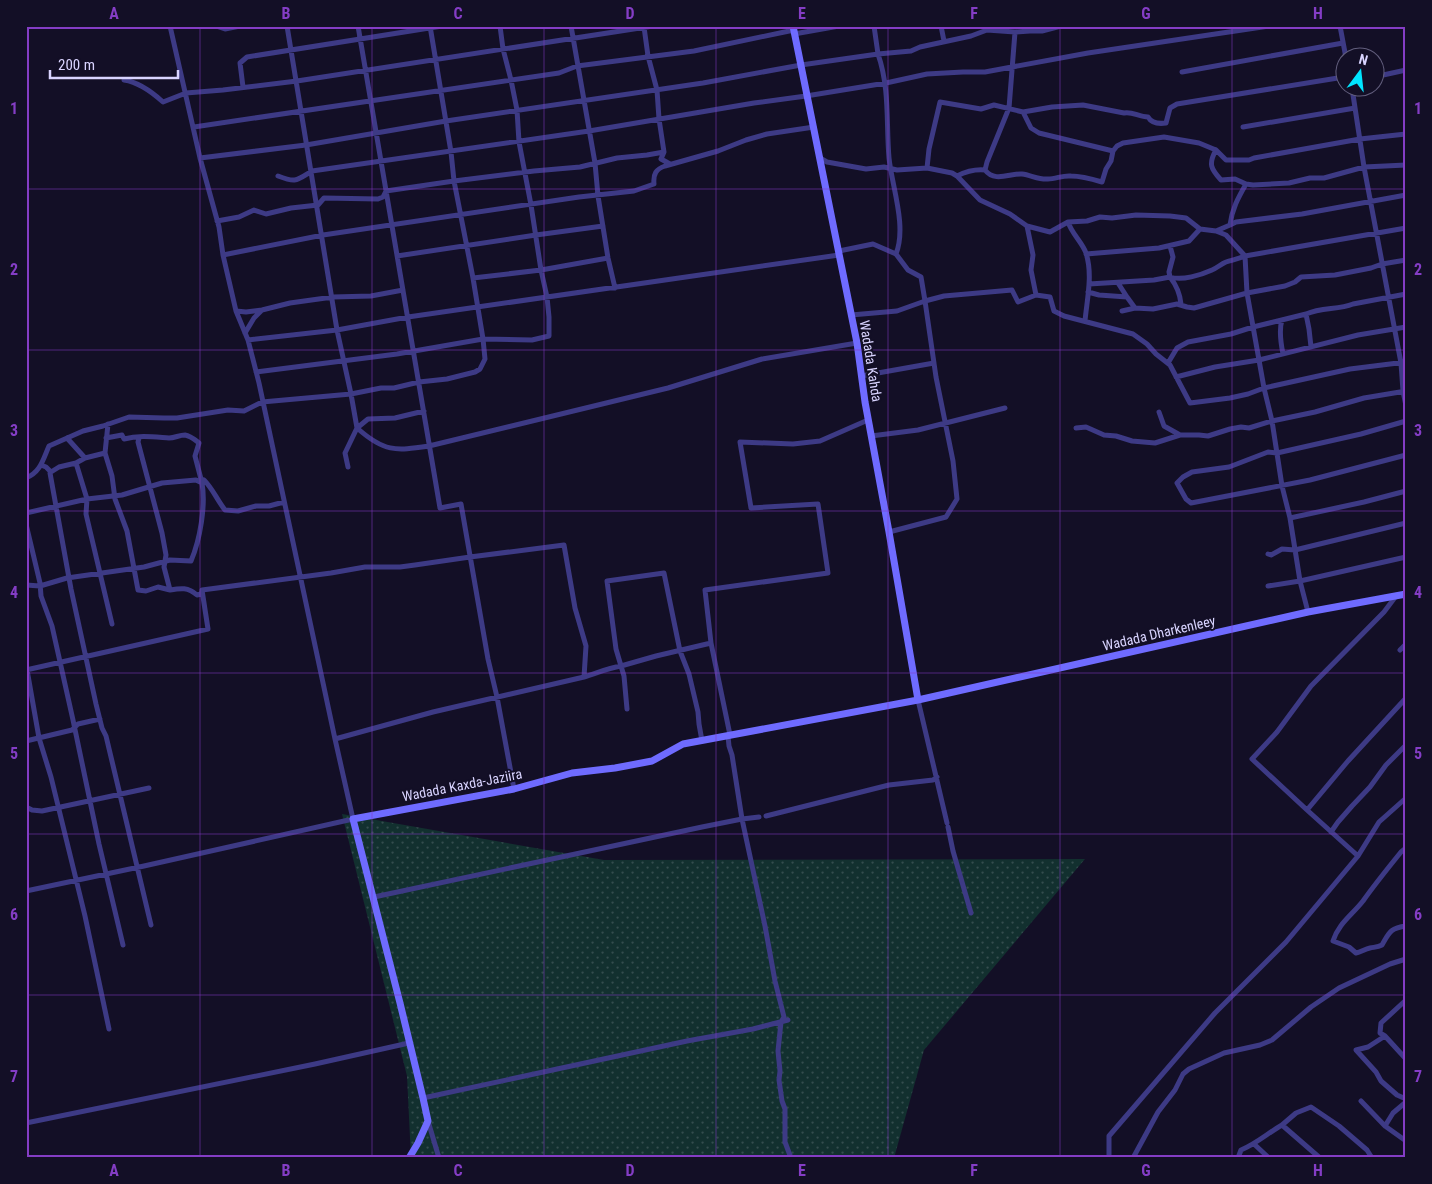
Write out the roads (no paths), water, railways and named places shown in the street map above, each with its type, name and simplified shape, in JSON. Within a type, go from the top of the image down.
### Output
[{"type":"main road","name":"Wadada Kahda","points":[[794,30],[806,96],[814,127],[818,158],[857,343],[868,420],[890,532],[918,700]]},
{"type":"main road","name":"Wadada Dharkenleey","points":[[918,700],[1308,612],[1406,594]]},
{"type":"main road","name":"Wadada Kaxda-Jaziira","points":[[353,819],[514,789],[572,773],[652,762],[683,744],[918,700]]},
{"type":"main road","points":[[353,819],[374,897],[428,1121],[409,1158]]},
{"type":"street","points":[[26,891],[353,819],[334,739],[256,372],[248,340],[236,311],[223,255],[218,221],[200,158],[170,26]]},
{"type":"street","points":[[216,26],[225,29],[240,26]]},
{"type":"street","points":[[288,26],[343,362],[357,428],[365,436],[383,446],[394,449],[430,446],[668,388],[762,360],[857,343]]},
{"type":"street","points":[[358,26],[440,508],[462,504],[488,659],[514,789]]},
{"type":"street","points":[[243,88],[240,63],[247,56],[442,26]]},
{"type":"street","points":[[256,372],[343,362],[483,338],[532,340],[549,336],[547,297],[519,142],[517,110],[500,26]]},
{"type":"street","points":[[571,26],[595,163],[598,196],[608,258],[615,288]]},
{"type":"street","points":[[124,80],[130,81],[152,93],[163,102],[186,93],[297,81],[653,26]]},
{"type":"street","points":[[194,127],[559,73],[577,66],[694,51],[794,30],[839,26]]},
{"type":"street","points":[[874,26],[878,54],[886,83],[890,160],[900,226],[900,245],[896,254]]},
{"type":"street","points":[[941,26],[944,41]]},
{"type":"street","points":[[200,158],[306,145],[446,121],[703,83],[801,65],[911,51],[944,41],[971,36],[987,30],[1015,32],[1042,30],[1060,26]]},
{"type":"street","points":[[278,176],[289,181],[297,180],[312,171],[589,132],[754,103],[886,83],[927,74],[985,72],[1012,66],[1269,26]]},
{"type":"street","points":[[1340,26],[1344,48]]},
{"type":"street","points":[[26,478],[33,475],[41,467],[49,446],[83,431],[129,417],[164,418],[228,410],[244,411],[262,402],[394,388],[419,382],[447,379],[475,372],[480,368],[485,359],[483,338],[474,278],[454,181],[451,152],[430,27]]},
{"type":"street","points":[[644,27],[648,56],[657,90],[664,152],[661,159],[670,164]]},
{"type":"street","points":[[985,170],[1010,108],[1015,32]]},
{"type":"street","points":[[1182,72],[1343,43]]},
{"type":"street","points":[[1384,75],[1406,70]]},
{"type":"street","points":[[927,168],[929,149],[940,102],[981,109],[994,105],[1023,112],[1052,107],[1084,105],[1124,113],[1130,112],[1148,117],[1150,121],[1158,124],[1166,122],[1170,108],[1178,104],[1334,79]]},
{"type":"street","points":[[1354,98],[1364,167],[1394,330],[1403,363],[1406,406]]},
{"type":"street","points":[[1243,127],[1355,108]]},
{"type":"street","points":[[1023,112],[1032,128],[1039,133],[1113,151]]},
{"type":"street","points":[[223,255],[392,225],[634,191],[654,184],[655,173],[658,168],[718,151],[753,138],[814,127]]},
{"type":"street","points":[[957,176],[970,170],[985,170],[998,177],[1020,173],[1042,179],[1070,176],[1102,182],[1113,151],[1117,146],[1123,143],[1164,137],[1199,143],[1216,150],[1226,160],[1249,160],[1360,140],[1406,134]]},
{"type":"street","points":[[1216,150],[1211,160],[1213,171],[1221,180],[1235,179],[1253,185],[1289,183],[1310,178],[1324,178],[1364,167],[1406,165]]},
{"type":"street","points":[[386,191],[534,171],[580,167],[617,158],[646,156],[664,152]]},
{"type":"street","points":[[818,158],[826,162],[866,169],[884,167],[897,170],[927,168],[952,173],[980,200],[1010,214],[1027,226],[1050,232],[1068,222],[1087,221],[1100,217],[1112,218],[1136,215],[1186,218],[1200,229],[1216,231],[1226,235],[1245,256],[1247,293],[1253,327],[1272,421],[1282,486],[1290,518],[1300,581],[1308,612]]},
{"type":"street","points":[[1230,225],[1235,202],[1246,184]]},
{"type":"street","points":[[218,221],[239,217],[254,210],[266,214],[291,208],[318,205],[324,198],[378,199],[383,197],[386,191]]},
{"type":"street","points":[[1216,231],[1236,222],[1302,214],[1406,194]]},
{"type":"street","points":[[1068,222],[1071,230],[1082,244],[1090,272],[1085,321]]},
{"type":"street","points":[[397,256],[536,234],[603,226]]},
{"type":"street","points":[[1027,226],[1033,255],[1031,270],[1036,295]]},
{"type":"street","points":[[1089,284],[1192,276],[1213,270],[1228,261],[1245,256],[1406,228]]},
{"type":"street","points":[[1086,254],[1170,246],[1189,241],[1200,229]]},
{"type":"street","points":[[248,340],[337,330],[478,307],[615,288],[839,253],[873,244],[896,254],[908,270],[921,277],[934,363],[953,461],[957,499],[946,517],[890,532]]},
{"type":"street","points":[[1170,246],[1173,257],[1169,272],[1170,278],[1177,286],[1181,304]]},
{"type":"street","points":[[474,278],[541,270],[608,258]]},
{"type":"street","points":[[1122,311],[1135,308],[1153,309],[1181,304],[1194,308],[1247,293],[1285,286],[1295,282],[1300,277],[1335,274],[1406,260]]},
{"type":"street","points":[[1118,283],[1135,308]]},
{"type":"street","points":[[236,311],[262,310],[290,303],[333,297],[371,296],[403,290]]},
{"type":"street","points":[[851,315],[897,311],[944,296],[1012,290],[1018,302],[1036,295],[1050,296],[1054,312],[1133,334],[1147,344],[1170,365],[1190,403],[1230,398],[1264,388],[1350,369],[1403,363]]},
{"type":"street","points":[[1088,292],[1099,295],[1126,297]]},
{"type":"street","points":[[1168,364],[1177,348],[1188,342],[1231,334],[1306,314],[1314,310],[1345,307],[1406,294]]},
{"type":"street","points":[[245,333],[254,318],[262,310]]},
{"type":"street","points":[[1306,314],[1311,347]]},
{"type":"street","points":[[1282,320],[1280,326],[1282,332],[1280,338],[1282,354]]},
{"type":"street","points":[[1176,377],[1215,367],[1259,360],[1358,335],[1406,327]]},
{"type":"street","points":[[861,376],[934,363]]},
{"type":"street","points":[[1076,428],[1086,427],[1104,435],[1116,436],[1132,441],[1155,443],[1180,435],[1208,436],[1230,429],[1249,428],[1364,398],[1404,391]]},
{"type":"street","points":[[871,436],[918,430],[1005,408]]},
{"type":"street","points":[[348,467],[346,453],[357,428],[368,420],[395,418],[424,411]]},
{"type":"street","points":[[1159,412],[1164,426],[1180,435]]},
{"type":"street","points":[[791,1158],[785,1142],[785,1110],[778,1080],[780,1071],[778,1052],[781,1022],[784,1018],[742,819],[729,746],[729,736],[711,643],[705,590],[828,573],[818,504],[751,508],[740,442],[793,444],[820,441],[868,420]]},
{"type":"street","points":[[1406,421],[1361,434],[1277,453],[1268,452],[1230,466],[1192,472],[1177,483],[1190,503],[1310,480],[1406,456]]},
{"type":"street","points":[[108,424],[105,453],[112,476],[115,496],[128,531],[138,590],[146,591],[158,588],[170,590],[183,587],[201,594],[202,590],[300,578],[365,567],[400,567],[564,545],[575,608],[586,646],[584,677]]},
{"type":"street","points":[[26,585],[40,586],[69,578],[134,568],[170,560],[191,561],[196,550],[202,516],[203,491],[195,456],[199,443],[188,436],[180,435],[172,438],[155,436],[124,439],[122,435],[106,438]]},
{"type":"street","points":[[67,438],[85,458]]},
{"type":"street","points":[[139,438],[138,442],[162,533],[166,555],[164,567],[170,590]]},
{"type":"street","points":[[51,472],[59,467],[105,453]]},
{"type":"street","points":[[76,463],[87,499],[86,514],[112,624]]},
{"type":"street","points":[[41,465],[51,472],[69,578],[100,720],[106,736],[151,925]]},
{"type":"street","points":[[26,513],[87,499],[122,495],[162,483],[196,480],[202,483],[204,480],[212,488],[225,510],[238,512],[256,506],[269,506],[284,502]]},
{"type":"street","points":[[1290,518],[1406,491]]},
{"type":"street","points":[[1268,554],[1272,555],[1282,549],[1295,550],[1406,523]]},
{"type":"street","points":[[26,524],[41,596],[52,626],[122,945]]},
{"type":"street","points":[[1268,586],[1300,581],[1406,556]]},
{"type":"street","points":[[627,709],[624,676],[616,649],[607,581],[664,573],[680,650],[689,674],[698,712],[702,740]]},
{"type":"street","points":[[109,1029],[77,880],[39,738],[27,668],[208,629],[202,590]]},
{"type":"street","points":[[1358,856],[1252,759],[1277,732],[1312,686],[1384,612],[1396,596]]},
{"type":"street","points":[[334,739],[433,712],[584,677],[609,668],[711,643]]},
{"type":"street","points":[[1400,650],[1406,644]]},
{"type":"street","points":[[1307,810],[1348,761],[1406,698]]},
{"type":"street","points":[[918,700],[953,851],[972,913]]},
{"type":"street","points":[[26,741],[72,730],[78,724],[100,720]]},
{"type":"street","points":[[1331,832],[1370,787],[1386,765],[1406,745]]},
{"type":"street","points":[[766,816],[889,785],[933,780],[937,777]]},
{"type":"street","points":[[26,807],[42,811],[149,788]]},
{"type":"street","points":[[1109,1158],[1109,1136],[1215,1013],[1286,942],[1358,856],[1379,822],[1406,798]]},
{"type":"street","points":[[374,897],[742,819],[759,817]]},
{"type":"street","points":[[1406,848],[1372,887],[1362,902],[1341,923],[1333,941],[1348,946],[1356,953],[1362,952],[1382,945],[1386,935],[1391,931],[1397,927],[1406,926]]},
{"type":"street","points":[[1133,1158],[1158,1112],[1175,1090],[1183,1074],[1189,1069],[1224,1053],[1260,1045],[1272,1040],[1311,1007],[1339,988],[1390,964],[1406,959]]},
{"type":"street","points":[[1406,1000],[1381,1023],[1380,1033],[1406,1059]]},
{"type":"street","points":[[1400,1006],[1406,1011]]},
{"type":"street","points":[[423,1098],[788,1020]]},
{"type":"street","points":[[1385,1036],[1368,1047],[1356,1050],[1376,1072],[1381,1081],[1406,1100],[1393,1113],[1385,1126]]},
{"type":"street","points":[[26,1123],[409,1043]]},
{"type":"street","points":[[1361,1101],[1385,1126],[1406,1140]]},
{"type":"street","points":[[1238,1158],[1241,1150],[1254,1144],[1296,1113],[1311,1107],[1339,1126],[1367,1150],[1372,1158]]},
{"type":"street","points":[[428,1121],[439,1158]]},
{"type":"street","points":[[1282,1125],[1320,1158]]},
{"type":"street","points":[[1254,1144],[1270,1158]]}]
